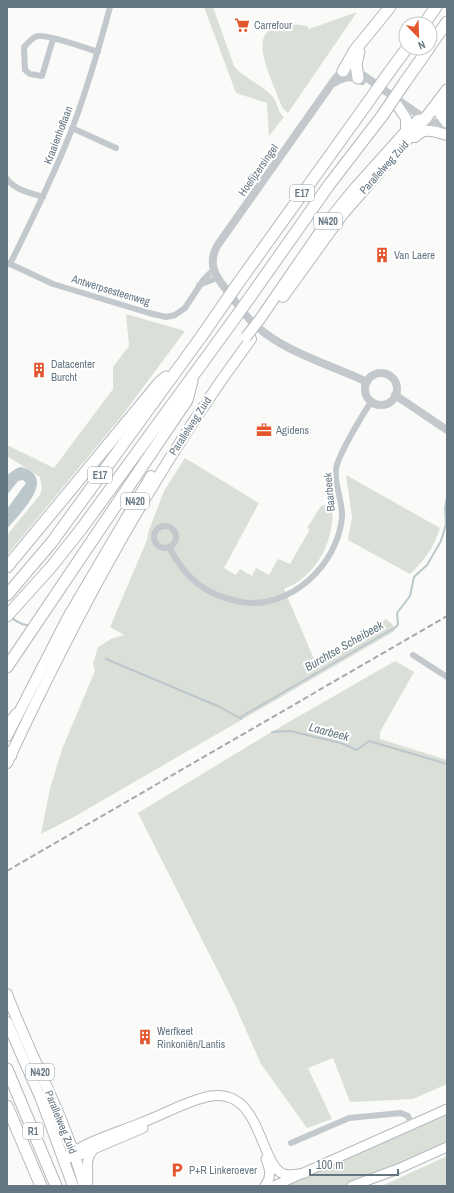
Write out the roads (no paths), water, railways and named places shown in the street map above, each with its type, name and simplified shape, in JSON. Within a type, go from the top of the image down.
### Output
[{"type":"highway","points":[[343,71],[355,50],[390,7]]},
{"type":"highway","points":[[430,16],[436,7]]},
{"type":"highway","name":"E17","points":[[438,34],[447,22]]},
{"type":"highway","points":[[357,74],[356,57],[361,43]]},
{"type":"highway","name":"E17","points":[[7,595],[52,542],[182,364],[401,56]]},
{"type":"highway","name":"E17","points":[[7,616],[82,528],[248,300],[329,185],[382,116],[423,56]]},
{"type":"highway","points":[[422,120],[446,91]]},
{"type":"highway","points":[[446,91],[440,113],[447,122]]},
{"type":"highway","points":[[397,105],[406,118],[406,131]]},
{"type":"highway","name":"Parallelweg Zuid","points":[[262,320],[328,221],[354,189],[406,131],[422,120]]},
{"type":"highway","name":"Parallelweg Zuid","points":[[8,756],[58,646],[72,619],[170,445],[248,338],[343,214],[404,145],[422,120]]},
{"type":"highway","points":[[404,145],[424,130],[433,130],[447,134]]},
{"type":"highway","points":[[7,567],[159,383],[182,364]]},
{"type":"highway","points":[[7,667],[187,400],[193,374]]},
{"type":"highway","name":"Parallelweg Zuid","points":[[7,736],[17,714],[58,646]]},
{"type":"highway","points":[[7,726],[17,714]]},
{"type":"highway","name":"Parallelweg Zuid","points":[[7,994],[26,1043],[50,1093],[86,1186]]},
{"type":"highway","name":"Parallelweg Zuid","points":[[7,1022],[41,1099],[63,1159]]},
{"type":"highway","name":"R1","points":[[8,1071],[56,1186]]},
{"type":"highway","name":"R1","points":[[7,1106],[41,1186]]},
{"type":"highway","points":[[7,1121],[22,1140]]},
{"type":"highway","name":"N420","points":[[63,1159],[73,1186]]},
{"type":"main road","points":[[63,1159],[196,1100],[214,1096],[223,1096],[236,1101],[247,1110],[255,1123],[270,1158],[278,1172],[288,1175],[305,1173]]},
{"type":"main road","points":[[74,1154],[94,1149],[202,1104],[221,1102],[240,1109],[249,1119],[269,1166],[270,1179],[266,1186]]},
{"type":"main road","points":[[274,1186],[447,1110]]},
{"type":"main road","points":[[352,1186],[447,1147]]},
{"type":"main road","points":[[86,1186],[87,1161],[89,1154],[94,1149]]},
{"type":"street","name":"Kraaienhoflaan","points":[[9,264],[43,197],[72,128],[98,52],[110,7]]},
{"type":"street","points":[[53,39],[42,76],[30,74],[25,70],[24,47],[32,39],[39,36],[53,39],[98,52]]},
{"type":"street","points":[[343,71],[357,74],[422,120],[447,128]]},
{"type":"street","name":"Hoefijzersingel","points":[[213,270],[212,257],[217,246],[330,86],[343,71]]},
{"type":"street","points":[[330,86],[344,78],[357,74]]},
{"type":"street","points":[[357,74],[397,105],[447,134]]},
{"type":"street","points":[[72,128],[116,148]]},
{"type":"street","points":[[7,179],[11,184],[20,189],[43,197]]},
{"type":"street","name":"Antwerpsesteenweg","points":[[9,264],[53,284],[159,316],[168,317],[179,312],[199,285],[213,270]]},
{"type":"street","points":[[213,270],[217,278],[251,321],[267,334],[296,350],[366,382]]},
{"type":"street","points":[[199,285],[217,278]]},
{"type":"street","points":[[376,373],[389,375],[395,382],[396,395],[384,404],[371,402],[365,392],[366,382],[376,373]]},
{"type":"street","points":[[396,395],[447,430]]},
{"type":"street","name":"Baarbeek","points":[[169,547],[181,568],[198,585],[219,597],[243,602],[267,601],[290,594],[310,580],[325,562],[336,541],[342,518],[336,478],[338,463],[371,402]]},
{"type":"street","points":[[413,655],[447,677]]},
{"type":"street","points":[[291,1143],[349,1118],[360,1116],[401,1113],[408,1116],[412,1126]]},
{"type":"waterway","name":"Burchtse Scheibeek","points":[[239,718],[396,627],[398,624],[397,613],[410,596],[414,577],[427,565],[441,541],[446,524],[445,508],[447,497]]},
{"type":"waterway","points":[[11,618],[22,624],[31,626]]},
{"type":"waterway","name":"Laarbeek","points":[[106,659],[220,707],[241,719]]},
{"type":"waterway","name":"Laarbeek","points":[[272,732],[290,731],[341,743],[357,750],[369,741],[447,764]]},
{"type":"railway","points":[[7,871],[447,616]]},
{"type":"place","name":"Carrefour","points":[[242,25]]},
{"type":"place","name":"Van Laere","points":[[382,255]]},
{"type":"place","name":"Datacenter Burcht","points":[[39,370]]},
{"type":"place","name":"Agidens","points":[[264,430]]},
{"type":"place","name":"Werfkeet Rinkoniên/Lantis","points":[[145,1037]]},
{"type":"place","name":"P+R Linkeroever","points":[[177,1170]]}]
